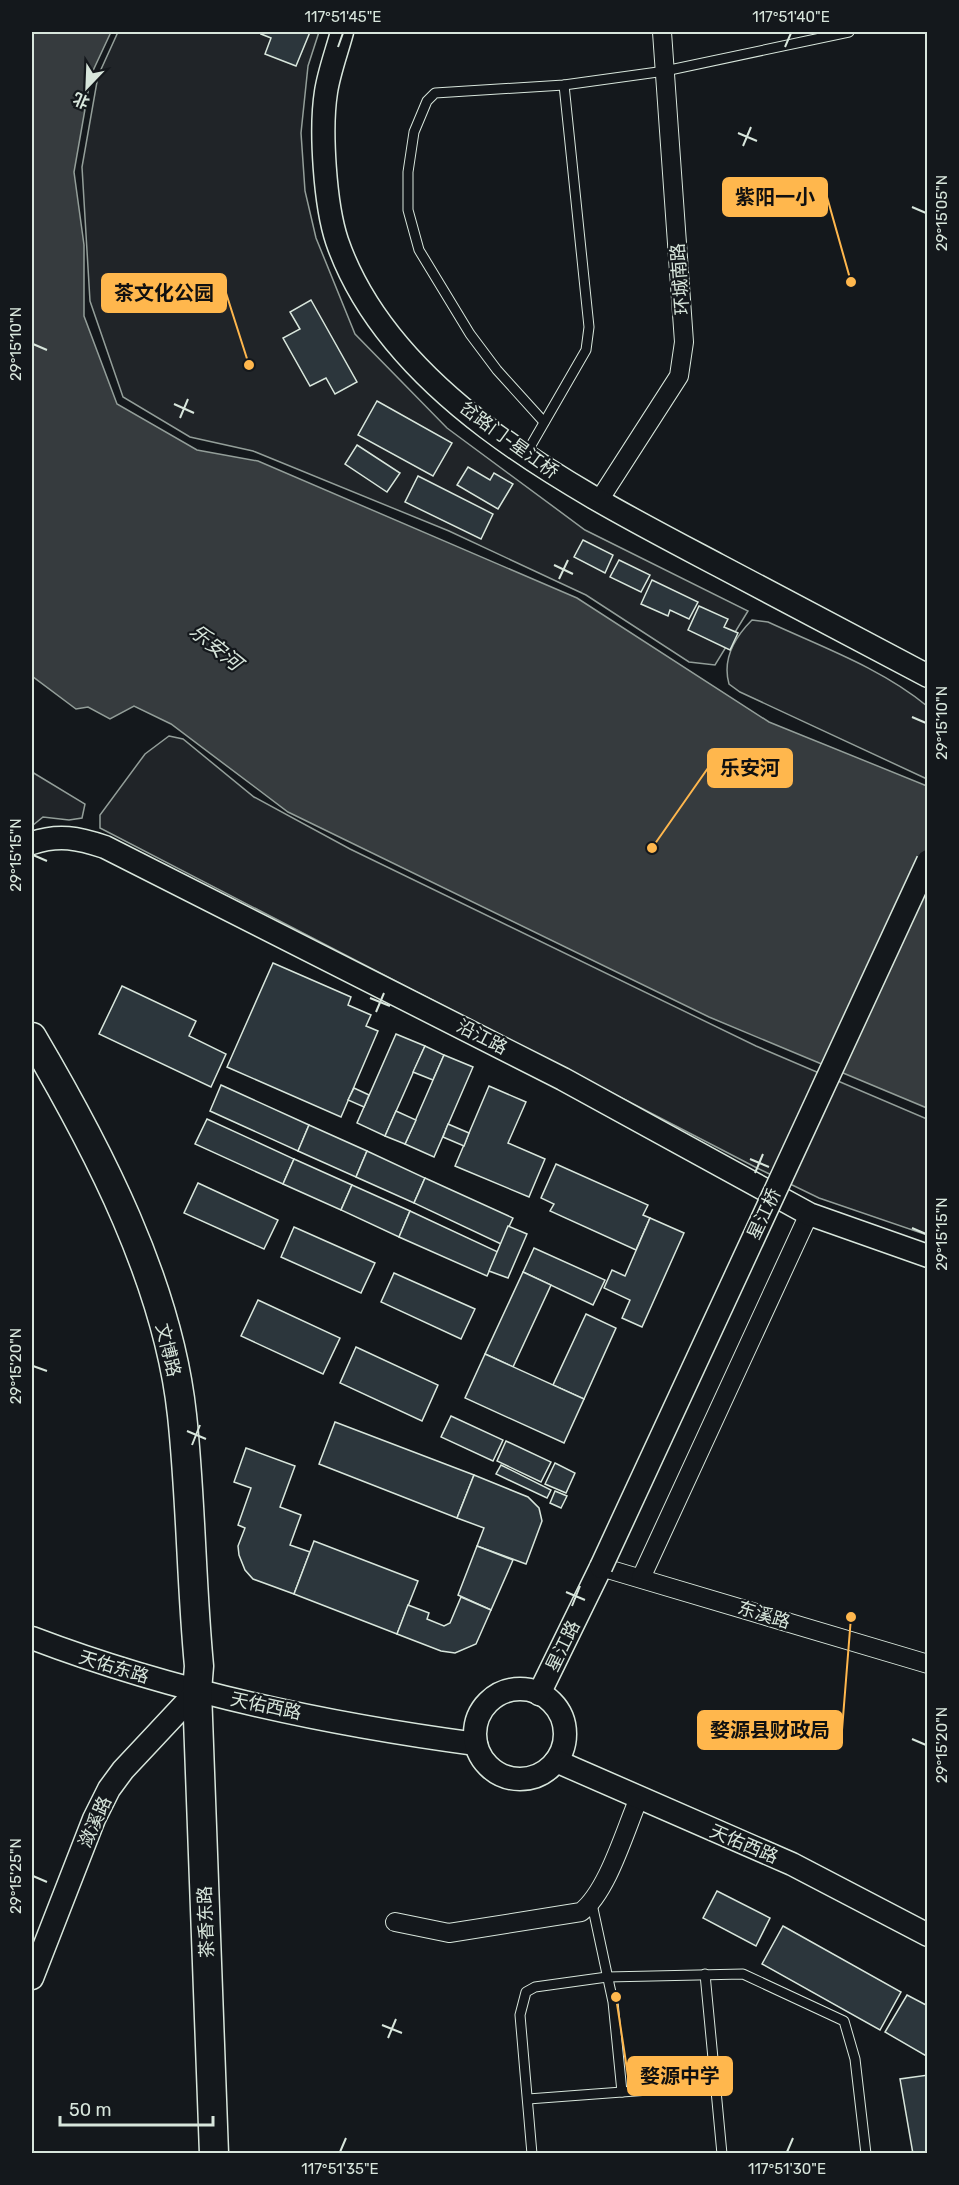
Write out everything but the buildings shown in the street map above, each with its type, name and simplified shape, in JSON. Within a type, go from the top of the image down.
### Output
[{"type":"main road","name":"文博路","points":[[32,1036],[105,1169],[143,1266],[167,1340],[182,1414],[199,1665],[197,1691]]},
{"type":"main road","name":"茶香东路","points":[[197,1691],[214,2154]]},
{"type":"street","name":"岔路门-星江桥","points":[[342,32],[325,93],[325,181],[337,240],[360,290],[395,344],[448,395],[525,456],[598,502],[927,676]]},
{"type":"street","name":"环城南路","points":[[598,502],[679,376],[681,365],[684,342],[662,32]]},
{"type":"street","name":"沿江路","points":[[32,843],[53,836],[76,838],[105,847],[563,1078],[809,1214],[927,1256]]},
{"type":"street","name":"星江桥","points":[[601,1567],[927,861]]},
{"type":"street","points":[[641,1578],[809,1214]]},
{"type":"street","name":"东溪路","points":[[601,1567],[927,1664]]},
{"type":"street","name":"星江路","points":[[539,1694],[601,1567]]},
{"type":"street","name":"天佑东路","points":[[32,1638],[106,1666],[197,1691]]},
{"type":"street","points":[[511,1690],[526,1690],[539,1694],[559,1711],[564,1723],[563,1749],[556,1761],[536,1776],[511,1778],[489,1766],[476,1744],[479,1716],[492,1700],[511,1690]]},
{"type":"street","name":"天佑西路","points":[[197,1691],[394,1733],[476,1744]]},
{"type":"street","name":"潋溪路","points":[[32,1978],[94,1820],[110,1789],[123,1770],[197,1691]]},
{"type":"street","name":"天佑西路","points":[[556,1761],[792,1864],[927,1935]]},
{"type":"street","points":[[395,1922],[449,1933],[581,1912],[592,1904],[639,1798]]},
{"type":"lane","points":[[544,422],[497,370],[470,334],[419,250],[408,210],[408,172],[414,132],[427,101],[435,93],[564,85],[665,71],[849,32]]},
{"type":"lane","points":[[525,456],[586,350],[589,327],[564,85]]},
{"type":"lane","points":[[592,1904],[617,2031],[622,2092]]},
{"type":"lane","points":[[705,1974],[722,2154]]},
{"type":"lane","points":[[532,2154],[520,2016],[526,1992],[535,1987],[607,1977],[743,1974],[844,2021],[855,2059],[866,2154]]},
{"type":"lane","points":[[528,2098],[716,2085]]},
{"type":"shaded area","points":[[118,32],[319,32],[308,66],[301,133],[305,191],[316,238],[355,334],[447,428],[585,530],[748,611],[715,665],[689,662],[586,595],[449,531],[253,451],[190,437],[123,397],[90,301],[82,167],[98,76]]},
{"type":"shaded area","points":[[752,620],[768,622],[871,669],[927,706],[927,779],[740,692],[729,684],[727,666],[731,649]]},
{"type":"shaded area","points":[[169,736],[183,739],[254,797],[350,849],[756,1046],[927,1119],[927,1235],[819,1198],[757,1168],[100,828],[100,815],[145,754]]},
{"type":"shaded area","points":[[32,772],[85,804],[82,818],[69,820],[43,817],[32,826]]},
{"type":"water","points":[[32,32],[111,32],[91,75],[74,172],[84,245],[84,316],[117,404],[197,450],[258,461],[577,598],[769,722],[927,786],[927,1108],[709,1017],[288,812],[171,724],[134,706],[110,719],[88,707],[76,709],[32,676]]},
{"type":"place","name":"紫阳一小","points":[[851,282]]},
{"type":"place","name":"茶文化公园","points":[[249,365]]},
{"type":"place","name":"乐安河","points":[[652,848]]},
{"type":"place","name":"婺源县财政局","points":[[851,1617]]},
{"type":"place","name":"婺源中学","points":[[616,1997]]}]
